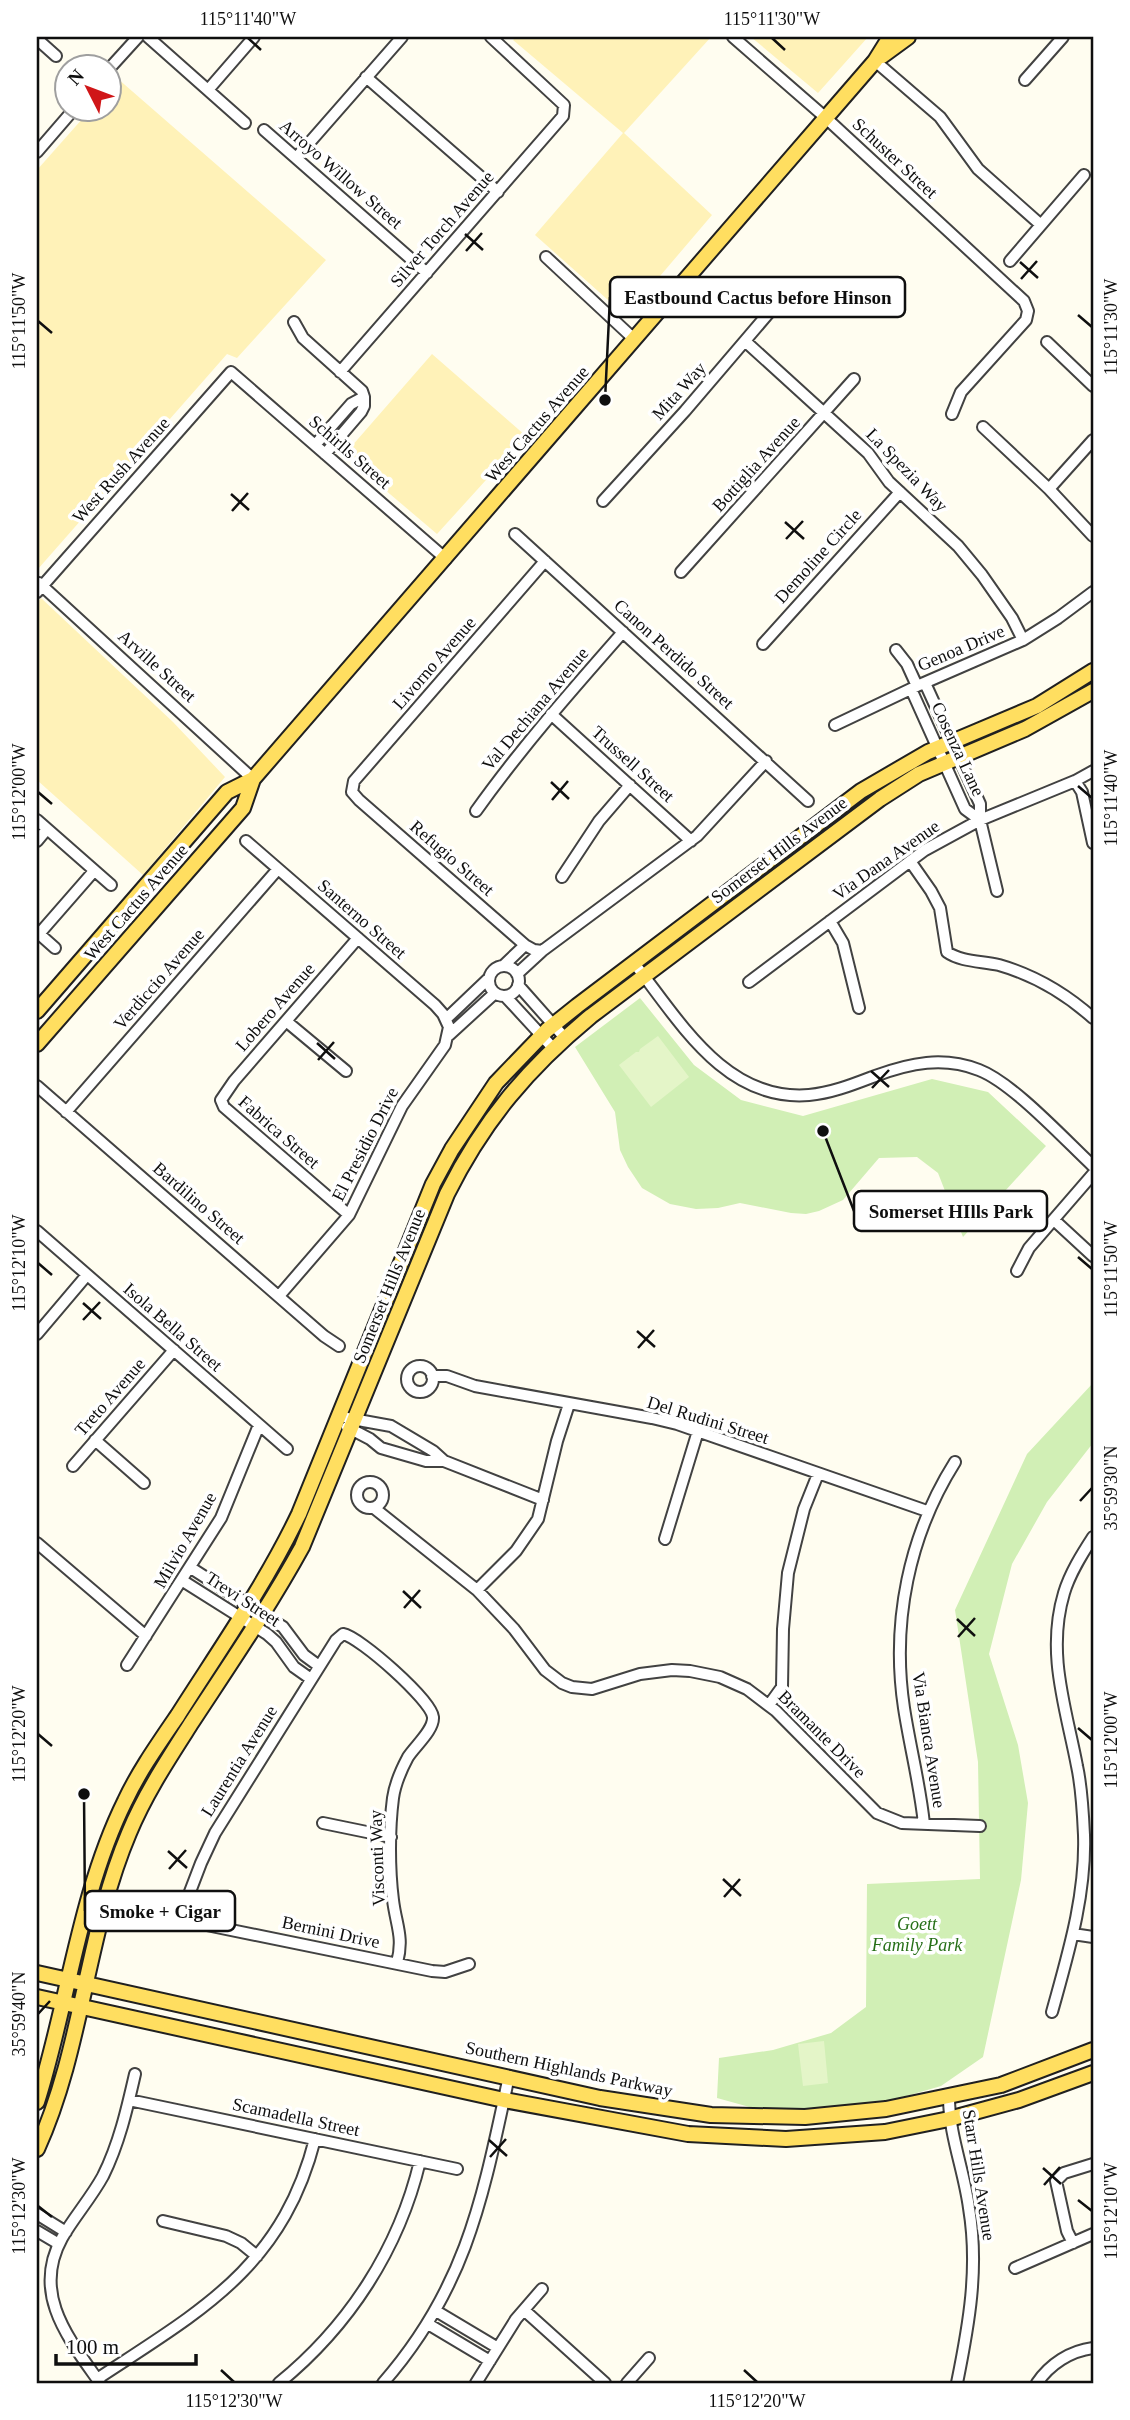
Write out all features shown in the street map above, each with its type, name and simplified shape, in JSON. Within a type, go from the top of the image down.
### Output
[{"type":"main road","name":"West Cactus Avenue","points":[[37,1011],[227,792],[253,779],[446,559],[875,61],[890,37]]},
{"type":"main road","name":"West Cactus Avenue","points":[[875,61],[908,37]]},
{"type":"main road","name":"Somerset Hills Avenue","points":[[37,2102],[105,1850],[124,1802],[153,1752],[271,1570],[299,1514],[426,1200],[444,1162],[496,1083],[553,1025],[861,791],[910,761],[1037,706],[1093,671]]},
{"type":"main road","name":"Somerset Hills Avenue","points":[[37,2149],[58,2095],[82,2008],[114,1871],[136,1817],[167,1761],[259,1620],[302,1547],[457,1174],[501,1104],[523,1078],[565,1038],[880,799],[919,774],[1025,730],[1093,691]]},
{"type":"main road","name":"West Cactus Avenue","points":[[37,1044],[243,808],[253,779]]},
{"type":"main road","points":[[153,1752],[167,1761]]},
{"type":"main road","name":"Southern Highlands Parkway","points":[[37,1973],[620,2102],[689,2113],[738,2117],[851,2114],[949,2097],[1001,2085],[1093,2050]]},
{"type":"main road","points":[[37,1997],[504,2100],[657,2130],[753,2138],[855,2135],[949,2119],[1039,2094],[1093,2073]]},
{"type":"street","points":[[122,55],[138,37]]},
{"type":"street","points":[[148,37],[245,123]]},
{"type":"street","points":[[208,90],[254,37]]},
{"type":"street","points":[[296,158],[402,37]]},
{"type":"street","name":"Silver Torch Avenue","points":[[340,372],[563,116],[564,105],[491,37]]},
{"type":"street","name":"Schuster Street","points":[[733,37],[826,118],[1024,301],[1028,311],[1026,320],[961,392],[952,414]]},
{"type":"street","points":[[1025,80],[1058,39]]},
{"type":"street","points":[[37,40],[52,53]]},
{"type":"street","points":[[875,61],[940,117],[978,169],[1041,225]]},
{"type":"street","points":[[366,78],[498,192]]},
{"type":"street","points":[[37,152],[63,122]]},
{"type":"street","name":"Arroyo Willow Street","points":[[264,130],[427,273]]},
{"type":"street","points":[[37,132],[46,141]]},
{"type":"street","points":[[1010,261],[1084,176]]},
{"type":"street","points":[[546,257],[634,339]]},
{"type":"street","name":"Mita Way","points":[[603,501],[746,342],[779,301]]},
{"type":"street","points":[[294,322],[303,338],[362,391],[364,397],[361,412],[325,454]]},
{"type":"street","name":"La Spezia Way","points":[[746,342],[868,453],[889,482],[958,547],[982,575],[1012,618],[1023,640]]},
{"type":"street","points":[[1047,342],[1093,386]]},
{"type":"street","name":"Schirlls Street","points":[[231,372],[446,559]]},
{"type":"street","name":"West Rush Avenue","points":[[38,586],[231,372]]},
{"type":"street","name":"Bottiglia Avenue","points":[[681,572],[854,379]]},
{"type":"street","points":[[315,445],[351,404],[364,397]]},
{"type":"street","points":[[983,427],[1049,489],[1093,536]]},
{"type":"street","points":[[1049,489],[1093,440]]},
{"type":"street","name":"Demoline Circle","points":[[763,644],[900,492]]},
{"type":"street","name":"Canon Perdido Street","points":[[515,534],[808,801]]},
{"type":"street","name":"Livorno Avenue","points":[[352,788],[358,776],[545,561]]},
{"type":"street","name":"Arville Street","points":[[38,586],[253,779]]},
{"type":"street","name":"Genoa Drive","points":[[835,725],[1023,640],[1093,592]]},
{"type":"street","name":"Val Dechiana Avenue","points":[[476,811],[551,713],[623,632]]},
{"type":"street","name":"Cosenza Lane","points":[[896,650],[907,664],[951,759],[980,804],[980,820],[997,891]]},
{"type":"street","name":"Trussell Street","points":[[551,713],[691,841]]},
{"type":"street","points":[[553,1048],[491,988],[489,978],[494,970],[534,949],[691,841],[712,822],[766,761]]},
{"type":"street","name":"Via Dana Avenue","points":[[749,982],[910,861],[949,835],[1093,771]]},
{"type":"street","points":[[1075,781],[1082,792],[1093,843]]},
{"type":"street","points":[[562,877],[599,821],[630,785]]},
{"type":"street","name":"Refugio Street","points":[[352,788],[359,800],[534,949]]},
{"type":"street","points":[[37,820],[111,885]]},
{"type":"street","points":[[37,841],[47,829]]},
{"type":"street","name":"Santerno Street","points":[[246,841],[435,1005],[448,1027]]},
{"type":"street","points":[[910,861],[940,908],[947,952],[955,958],[1001,966],[1046,984],[1093,1018]]},
{"type":"street","name":"Verdiccio Avenue","points":[[66,1111],[278,869]]},
{"type":"street","points":[[55,948],[38,933],[94,871]]},
{"type":"street","points":[[830,921],[843,943],[859,1008]]},
{"type":"street","name":"Lobero Avenue","points":[[221,1100],[225,1092],[358,938]]},
{"type":"street","points":[[500,994],[512,993],[534,949]]},
{"type":"street","points":[[634,963],[705,1053],[728,1072],[755,1086],[784,1094],[811,1095],[844,1087],[911,1064],[957,1063],[982,1071],[1005,1086],[1093,1166]]},
{"type":"street","points":[[503,967],[512,969],[517,980],[565,1038]]},
{"type":"street","name":"El Presidio Drive","points":[[279,1296],[349,1215],[402,1106],[445,1045],[448,1027],[489,978]]},
{"type":"street","name":"El Presidio Drive","points":[[448,1027],[500,994]]},
{"type":"street","points":[[286,1021],[346,1070]]},
{"type":"street","name":"Bardilino Street","points":[[37,1086],[324,1336],[339,1346]]},
{"type":"street","name":"Fabrica Street","points":[[221,1100],[224,1107],[349,1215]]},
{"type":"street","points":[[1017,1271],[1028,1248],[1093,1174]]},
{"type":"street","points":[[1054,1220],[1093,1256]]},
{"type":"street","name":"Isola Bella Street","points":[[37,1231],[287,1449]]},
{"type":"street","points":[[37,1334],[87,1275]]},
{"type":"street","name":"Treto Avenue","points":[[73,1466],[174,1350]]},
{"type":"street","name":"Del Rudini Street","points":[[432,1376],[447,1376],[475,1386],[652,1418],[698,1431],[928,1511]]},
{"type":"street","points":[[477,1590],[524,1542],[538,1519],[569,1404]]},
{"type":"street","points":[[337,1419],[353,1424],[391,1426],[433,1451],[444,1461],[543,1500]]},
{"type":"street","points":[[353,1424],[382,1448],[426,1461],[444,1461]]},
{"type":"street","name":"Milvio Avenue","points":[[127,1665],[221,1518],[260,1425]]},
{"type":"street","points":[[665,1539],[698,1431]]},
{"type":"street","points":[[95,1440],[144,1483]]},
{"type":"street","name":"Via Bianca Avenue","points":[[924,1824],[919,1780],[904,1710],[899,1641],[912,1557],[928,1511],[956,1462]]},
{"type":"street","points":[[769,1705],[782,1687],[788,1573],[804,1509],[818,1474]]},
{"type":"street","name":"Bramante Drive","points":[[374,1508],[477,1590],[514,1629],[545,1670],[562,1682],[592,1689],[640,1674],[672,1670],[690,1671],[734,1682],[769,1705],[877,1813],[893,1821],[980,1826]]},
{"type":"street","points":[[1052,2012],[1073,1934],[1082,1875],[1084,1826],[1077,1765],[1058,1681],[1056,1630],[1064,1592],[1093,1537]]},
{"type":"street","points":[[37,1543],[146,1636]]},
{"type":"street","name":"Trevi Street","points":[[191,1568],[249,1605],[294,1667],[311,1679]]},
{"type":"street","name":"Trevi Street","points":[[183,1581],[241,1618],[282,1627],[304,1656],[319,1666]]},
{"type":"street","name":"Laurentia Avenue","points":[[186,1916],[183,1910],[215,1833],[319,1666],[343,1634],[355,1639],[389,1665],[422,1700],[433,1718]]},
{"type":"street","name":"Visconti Way","points":[[397,1963],[401,1934],[393,1902],[391,1837],[394,1794],[408,1757],[430,1728],[433,1718]]},
{"type":"street","points":[[323,1823],[391,1837]]},
{"type":"street","name":"Bernini Drive","points":[[186,1916],[192,1922],[445,1972],[469,1964]]},
{"type":"street","points":[[1073,1934],[1093,1937]]},
{"type":"street","points":[[135,2074],[110,2161],[59,2244],[52,2270],[54,2308],[62,2327],[98,2381],[201,2309],[232,2283],[257,2256],[293,2201],[315,2139]]},
{"type":"street","points":[[383,2383],[428,2324],[453,2280],[479,2208],[509,2076]]},
{"type":"street","name":"Starr Hills Avenue","points":[[949,2097],[949,2119],[969,2204],[974,2257],[970,2319],[957,2383]]},
{"type":"street","name":"Scamadella Street","points":[[129,2100],[457,2169]]},
{"type":"street","points":[[279,2383],[328,2337],[354,2306],[374,2275],[402,2217],[419,2161]]},
{"type":"street","points":[[1073,2243],[1067,2231],[1062,2199],[1056,2186],[1058,2177],[1093,2164]]},
{"type":"street","points":[[37,2214],[66,2232]]},
{"type":"street","points":[[163,2221],[226,2236],[241,2243],[257,2256]]},
{"type":"street","points":[[37,2231],[59,2244]]},
{"type":"street","points":[[1015,2268],[1093,2234]]},
{"type":"street","points":[[476,2383],[524,2309],[542,2288]]},
{"type":"street","points":[[524,2309],[605,2383]]},
{"type":"street","points":[[436,2311],[498,2348]]},
{"type":"street","points":[[428,2324],[490,2361]]},
{"type":"street","points":[[1037,2383],[1068,2355],[1093,2348]]},
{"type":"street","points":[[626,2383],[649,2358]]},
{"type":"green space","points":[[640,998],[694,1065],[741,1100],[803,1116],[932,1079],[988,1092],[1046,1146],[963,1237],[938,1173],[917,1157],[879,1158],[843,1200],[806,1214],[740,1203],[696,1209],[670,1204],[642,1188],[628,1167],[620,1150],[615,1112],[575,1047]]},
{"type":"green space","points":[[658,1036],[689,1077],[651,1107],[619,1065]]},
{"type":"green space","name":"Goett Family Park","points":[[1093,1383],[1093,1443],[1047,1502],[1012,1564],[989,1654],[1018,1745],[1028,1803],[1021,1880],[983,2057],[941,2086],[851,2112],[779,2115],[717,2098],[719,2058],[773,2050],[831,2033],[866,2007],[867,1884],[980,1879],[978,1762],[955,1610],[1027,1454]]},
{"type":"green space","points":[[824,2041],[828,2083],[803,2086],[798,2044]]},
{"type":"sand","points":[[516,37],[711,37],[624,133],[712,215],[626,316],[535,235],[623,133],[513,40]]},
{"type":"sand","points":[[751,37],[868,37],[818,93]]},
{"type":"sand","points":[[122,82],[326,260],[237,358],[227,354],[38,569],[37,170],[79,122],[122,122]]},
{"type":"sand","points":[[432,354],[526,436],[437,534],[344,455]]},
{"type":"sand","points":[[41,598],[173,722],[225,777],[143,875],[37,780],[37,603]]},
{"type":"place","name":"Eastbound Cactus before Hinson","points":[[605,400]]},
{"type":"place","name":"Somerset HIlls Park","points":[[823,1131]]},
{"type":"place","name":"Smoke + Cigar","points":[[84,1794]]}]
